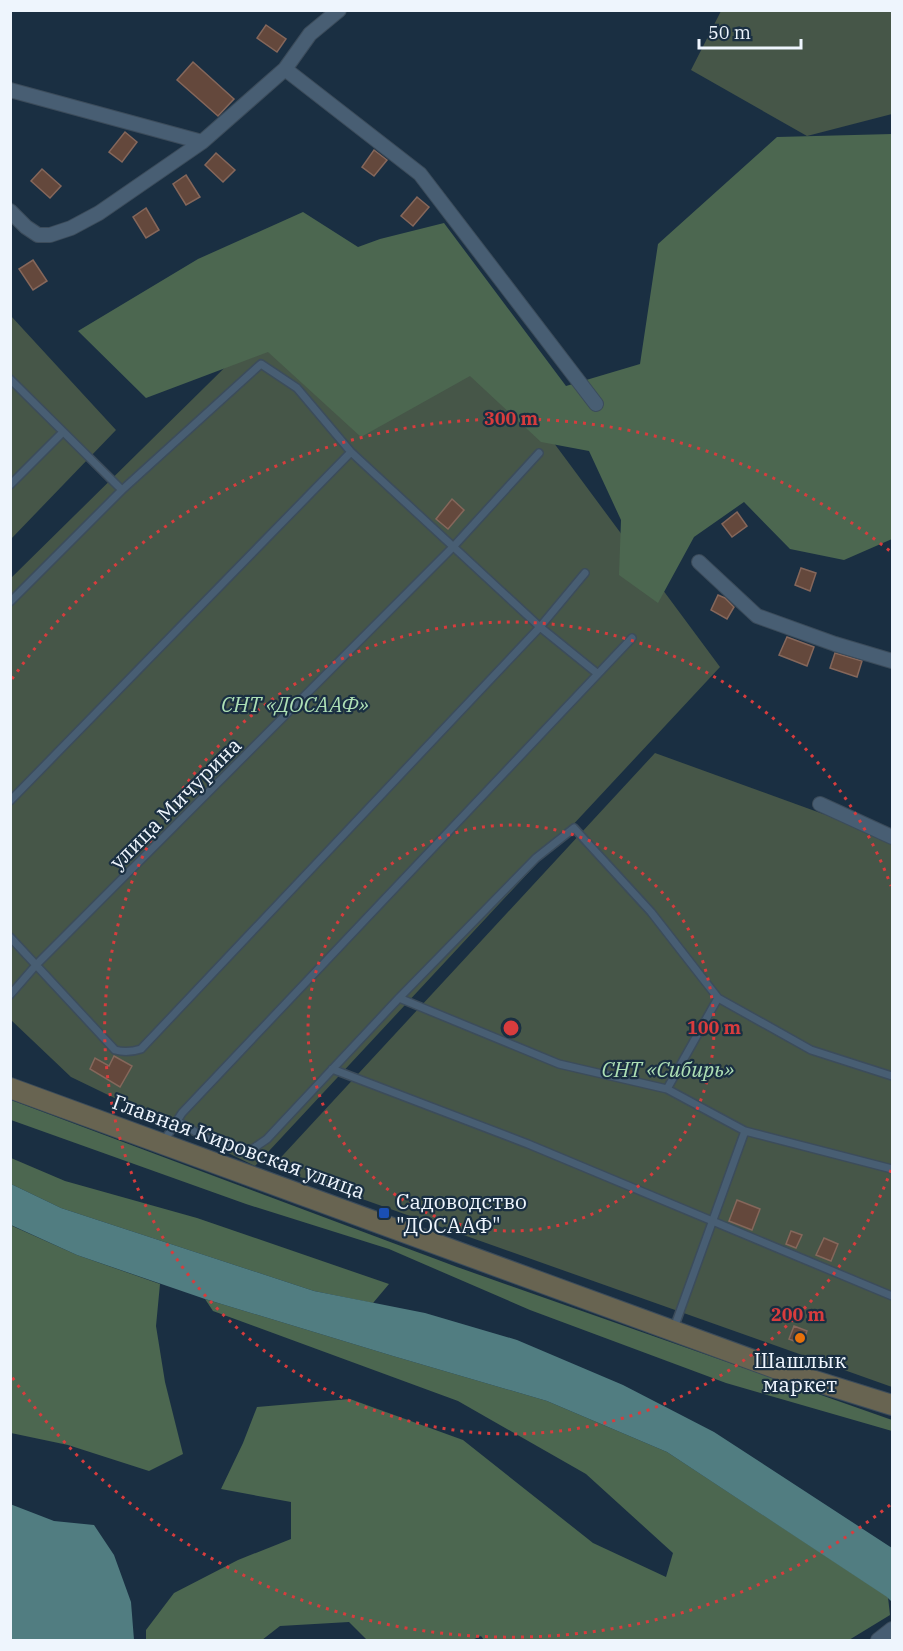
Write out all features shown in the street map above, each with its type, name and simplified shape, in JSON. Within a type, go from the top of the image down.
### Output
[{"type":"main road","name":"Главная Кировская улица","points":[[10,1088],[783,1371],[892,1405]]},
{"type":"street","points":[[10,210],[26,227],[38,235],[50,235],[71,228],[99,213],[202,142],[285,69],[310,34],[339,10]]},
{"type":"street","points":[[285,69],[420,174],[596,404]]},
{"type":"street","points":[[10,90],[202,142]]},
{"type":"street","points":[[699,562],[757,616],[835,644],[892,661]]},
{"type":"street","points":[[820,804],[892,837]]},
{"type":"street","points":[[878,1641],[892,1629]]},
{"type":"lane","points":[[10,602],[122,490],[261,364],[297,388],[351,452],[540,627],[598,674]]},
{"type":"lane","points":[[10,379],[122,490]]},
{"type":"lane","points":[[10,485],[63,432]]},
{"type":"lane","points":[[10,801],[351,452]]},
{"type":"lane","name":"улица Мичурина","points":[[10,994],[453,547],[539,453]]},
{"type":"lane","points":[[10,937],[38,964],[115,1050],[123,1053],[141,1049],[540,627],[585,573]]},
{"type":"lane","points":[[163,1143],[182,1113],[632,638]]},
{"type":"lane","points":[[177,1121],[211,1141],[251,1150],[267,1139],[399,998],[536,858],[574,828],[651,912],[718,998],[812,1050],[892,1076]]},
{"type":"lane","points":[[399,998],[559,1064],[668,1089],[745,1131],[892,1168]]},
{"type":"lane","points":[[668,1089],[718,998]]},
{"type":"lane","points":[[332,1070],[528,1144],[892,1296]]},
{"type":"lane","points":[[674,1331],[745,1131]]},
{"type":"green space","points":[[721,11],[892,11],[892,114],[807,136],[691,70]]},
{"type":"green space","points":[[11,316],[116,430],[11,539]]},
{"type":"green space","name":"СНТ «ДОСААФ»","points":[[273,320],[482,346],[720,667],[255,1166],[71,1077],[11,1020],[10,579]]},
{"type":"green space","name":"СНТ «Сибирь»","points":[[655,753],[892,839],[892,1387],[272,1167]]},
{"type":"shaded area","points":[[892,134],[892,539],[844,560],[790,549],[744,502],[694,537],[658,603],[619,575],[621,520],[589,451],[541,442],[470,376],[361,437],[268,352],[146,398],[78,331],[198,259],[303,212],[358,247],[444,223],[566,386],[640,364],[658,244],[777,137]]},
{"type":"shaded area","points":[[11,1100],[457,1267],[892,1420],[892,1431],[726,1383],[530,1310],[389,1249],[246,1204],[11,1120]]},
{"type":"shaded area","points":[[11,1158],[65,1181],[197,1218],[389,1284],[373,1303],[314,1291],[61,1208],[11,1184]]},
{"type":"shaded area","points":[[11,1184],[61,1208],[314,1291],[425,1313],[517,1340],[623,1385],[714,1432],[892,1548],[892,1602],[667,1452],[547,1401],[205,1299],[77,1255],[11,1225]]},
{"type":"shaded area","points":[[10,1225],[77,1255],[160,1284],[156,1326],[165,1382],[183,1454],[149,1471],[68,1445],[11,1433]]},
{"type":"shaded area","points":[[205,1299],[547,1401],[667,1452],[888,1597],[890,1615],[849,1640],[484,1640],[481,1636],[472,1640],[367,1640],[349,1622],[280,1626],[262,1640],[146,1640],[146,1630],[174,1593],[238,1560],[291,1539],[291,1502],[221,1489],[257,1407],[350,1399],[463,1440],[593,1543],[666,1577],[673,1553],[586,1474],[458,1401],[213,1311]]},
{"type":"shaded area","points":[[10,1504],[54,1521],[94,1525],[114,1555],[131,1602],[134,1640],[11,1640]]},
{"type":"building","points":[[266,25],[286,39],[277,52],[257,38]]},
{"type":"building","points":[[193,62],[234,99],[218,116],[177,80]]},
{"type":"building","points":[[125,132],[137,142],[122,162],[109,152]]},
{"type":"building","points":[[374,150],[387,160],[374,176],[362,167]]},
{"type":"building","points":[[216,153],[235,170],[223,182],[205,165]]},
{"type":"building","points":[[42,169],[61,186],[50,198],[31,181]]},
{"type":"building","points":[[186,175],[200,197],[186,205],[173,184]]},
{"type":"building","points":[[417,197],[429,207],[413,226],[401,216]]},
{"type":"building","points":[[146,208],[159,230],[146,238],[133,217]]},
{"type":"building","points":[[33,260],[47,281],[33,290],[19,269]]},
{"type":"building","points":[[452,499],[464,510],[448,529],[436,519]]},
{"type":"building","points":[[737,512],[747,526],[732,537],[722,524]]},
{"type":"building","points":[[801,568],[816,573],[810,591],[795,585]]},
{"type":"building","points":[[718,595],[734,607],[727,619],[711,610]]},
{"type":"building","points":[[787,637],[814,647],[807,666],[779,655]]},
{"type":"building","points":[[835,653],[862,661],[857,677],[830,668]]},
{"type":"building","points":[[114,1056],[132,1066],[120,1087],[90,1069],[95,1058],[109,1066]]},
{"type":"building","points":[[737,1200],[760,1209],[752,1230],[729,1221]]},
{"type":"building","points":[[791,1231],[802,1235],[796,1248],[786,1244]]},
{"type":"building","points":[[824,1238],[838,1244],[831,1261],[816,1255]]},
{"type":"building","points":[[794,1326],[807,1331],[802,1344],[789,1339]]},
{"type":"place","name":"Садоводство \"ДОСААФ\"","points":[[384,1213]]},
{"type":"place","name":"Шашлык маркет","points":[[800,1338]]}]
